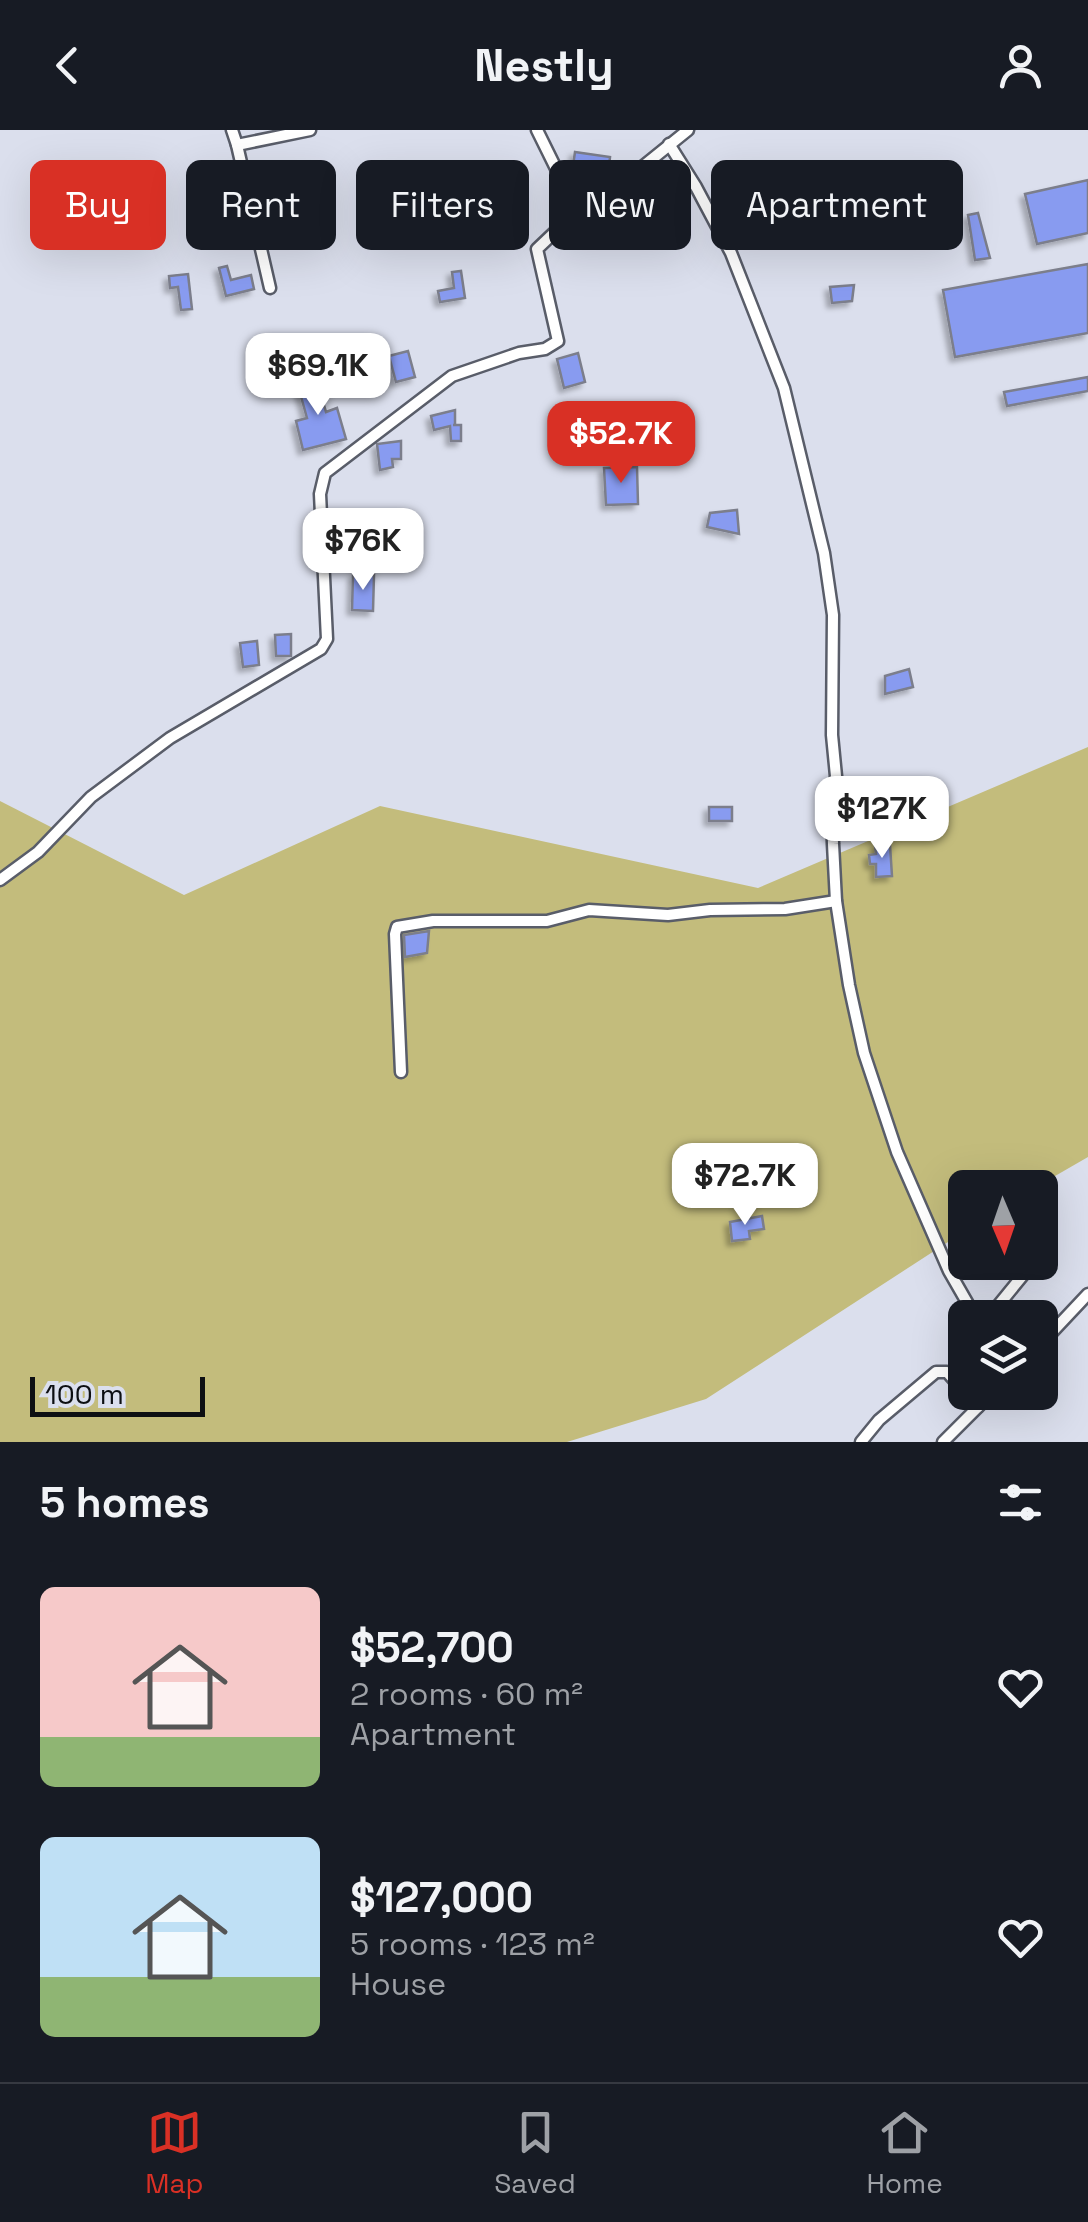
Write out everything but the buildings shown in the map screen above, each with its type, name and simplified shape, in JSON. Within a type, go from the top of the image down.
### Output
[{"type":"street","points":[[232,130],[270,288]]},
{"type":"street","points":[[237,145],[310,130]]},
{"type":"street","points":[[537,130],[552,160]]},
{"type":"street","points":[[649,160],[688,130]]},
{"type":"street","points":[[668,144],[730,253],[784,388],[824,552],[833,616],[832,735],[836,790],[832,811],[836,901],[849,985],[876,1092],[919,1206],[966,1300]]},
{"type":"street","points":[[0,880],[38,852],[91,797],[170,738],[321,649],[326,639],[322,476],[392,418],[452,376],[519,352],[545,349],[558,341],[536,249],[549,235]]},
{"type":"street","points":[[401,1072],[395,934],[403,924],[532,922],[588,910],[668,915],[785,909],[836,901]]},
{"type":"street","points":[[1003,1300],[1019,1280]]},
{"type":"street","points":[[1058,1326],[1088,1294]]},
{"type":"street","points":[[861,1442],[875,1423],[936,1372],[948,1373]]},
{"type":"street","points":[[944,1442],[975,1410]]},
{"type":"shaded area","points":[[1088,747],[1088,1157],[1058,1174],[1058,1170],[948,1170],[948,1242],[706,1399],[567,1442],[0,1442],[0,801],[184,895],[380,806],[758,888]]}]
